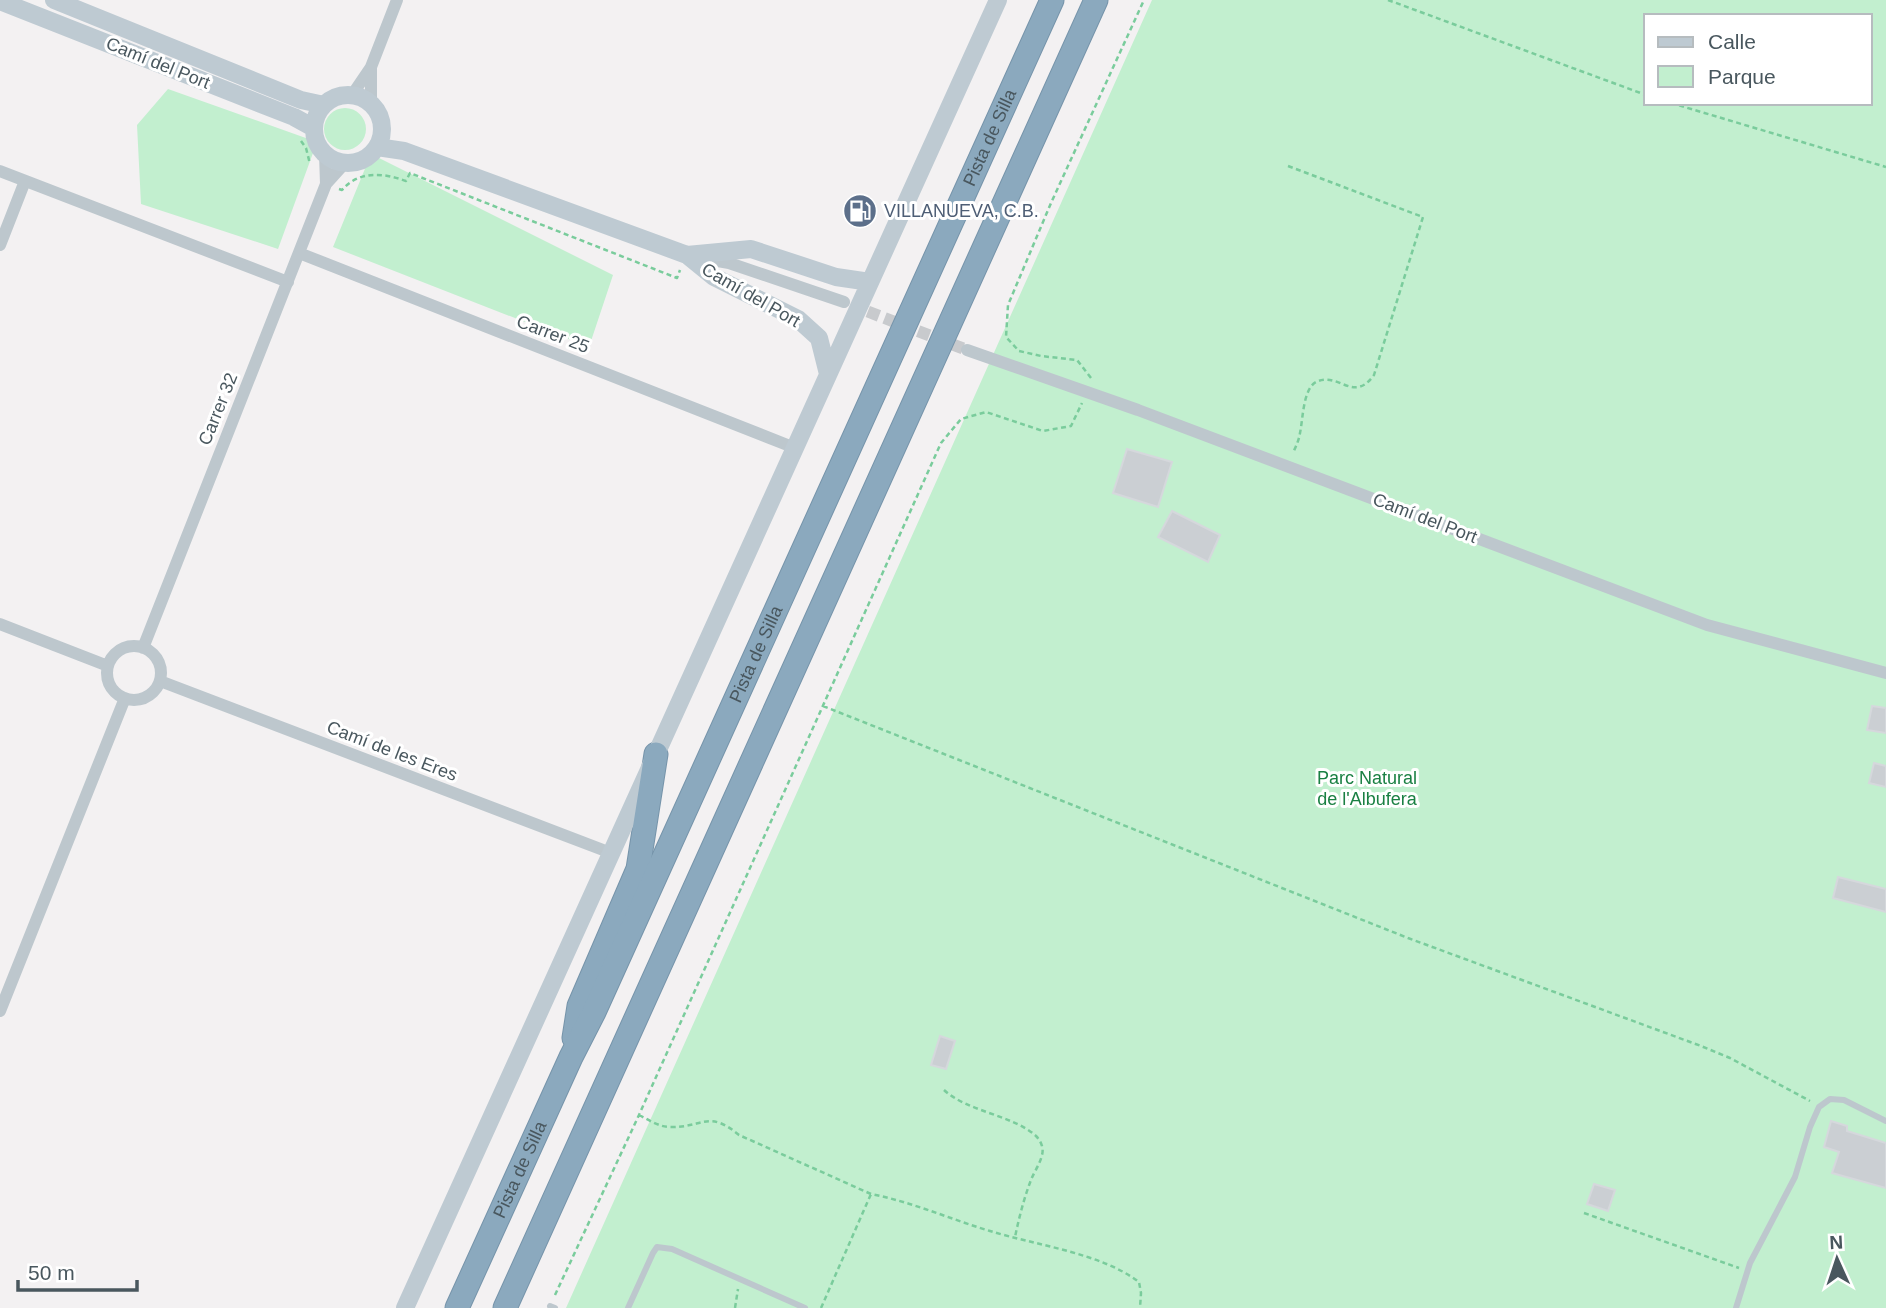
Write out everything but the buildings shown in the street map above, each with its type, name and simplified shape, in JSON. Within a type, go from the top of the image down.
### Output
[{"type":"highway","name":"Pista de Silla","points":[[457,1308],[571,1057],[600,1000],[1052,0]]},
{"type":"highway","points":[[505,1308],[1096,0]]},
{"type":"highway","points":[[571,1057],[579,1006],[638,869],[656,754]]},
{"type":"street","name":"Camí del Port","points":[[54,0],[301,100],[324,105]]},
{"type":"street","points":[[352,95],[371,67],[397,0]]},
{"type":"street","points":[[405,1308],[998,0]]},
{"type":"street","name":"Camí del Port","points":[[0,1],[294,117],[307,134]]},
{"type":"street","points":[[371,67],[371,104]]},
{"type":"street","points":[[341,95],[352,95],[362,97],[378,111],[383,130],[377,147],[363,159],[345,163],[325,154],[307,134],[324,105],[341,95]]},
{"type":"street","name":"Camí del Port","points":[[383,130],[404,151]]},
{"type":"street","name":"Camí del Port","points":[[377,147],[404,151],[687,255],[729,263],[844,302]]},
{"type":"street","name":"Carrer 32","points":[[325,154],[326,184]]},
{"type":"street","name":"Carrer 32","points":[[143,648],[326,184],[345,163]]},
{"type":"street","points":[[0,171],[288,282]]},
{"type":"street","points":[[0,244],[25,181]]},
{"type":"street","name":"Camí del Port","points":[[687,255],[751,249],[836,277],[870,282]]},
{"type":"street","name":"Carrer 25","points":[[299,253],[795,447]]},
{"type":"street","name":"Camí del Port","points":[[687,255],[714,277],[799,319],[819,338],[828,374]]},
{"type":"street","name":"Camí del Port","points":[[967,350],[1088,391],[1707,625],[1886,673]]},
{"type":"street","points":[[0,624],[108,666]]},
{"type":"street","points":[[126,648],[143,648],[157,659],[161,667],[160,681],[154,692],[146,697],[138,700],[125,698],[114,691],[109,683],[108,666],[118,652],[126,648]]},
{"type":"street","name":"Camí de les Eres","points":[[160,681],[611,853]]},
{"type":"street","points":[[0,1011],[125,698]]},
{"type":"lane","points":[[1736,1308],[1747,1271],[1795,1177],[1819,1107],[1830,1099],[1844,1100],[1886,1121]]},
{"type":"lane","points":[[628,1308],[657,1247],[672,1248],[805,1308]]},
{"type":"path","points":[[553,1307],[942,443],[961,419],[986,412],[1043,431],[1071,426],[1088,391],[1091,377],[1077,360],[1019,351],[1006,337],[1008,306],[1051,203],[1144,0]]},
{"type":"path","points":[[1388,0],[1644,94]]},
{"type":"path","points":[[1678,105],[1886,167]]},
{"type":"path","points":[[307,134],[309,177],[342,190],[357,178],[381,174],[406,181],[410,173],[677,278],[687,255]]},
{"type":"path","points":[[1288,166],[1423,217],[1374,375],[1367,385],[1358,388],[1329,380],[1318,381],[1310,386],[1306,395],[1300,435],[1288,466]]},
{"type":"path","points":[[823,706],[1408,938],[1701,1046],[1730,1058],[1819,1107]]},
{"type":"path","points":[[944,1090],[971,1106],[1025,1129],[1038,1137],[1043,1147],[1015,1237]]},
{"type":"path","points":[[639,1115],[670,1127],[719,1121],[739,1135],[871,1194],[892,1198],[992,1232],[1067,1252],[1126,1272],[1139,1282],[1140,1308]]},
{"type":"path","points":[[821,1308],[871,1194]]},
{"type":"path","points":[[1584,1213],[1747,1271]]},
{"type":"path","points":[[735,1308],[738,1279]]},
{"type":"green space","name":"Parc Natural de l'Albufera","points":[[1152,0],[1886,0],[1886,1308],[566,1308]]},
{"type":"green space","points":[[168,89],[317,142],[278,249],[141,204],[137,125]]},
{"type":"green space","points":[[345,108],[360,114],[366,129],[360,144],[345,150],[330,144],[324,129],[330,114]]},
{"type":"green space","points":[[371,154],[613,275],[589,347],[333,247]]},
{"type":"tunnel","points":[[851,305],[967,350]]},
{"type":"place","name":"VILLANUEVA, C.B.","points":[[860,211]]}]
